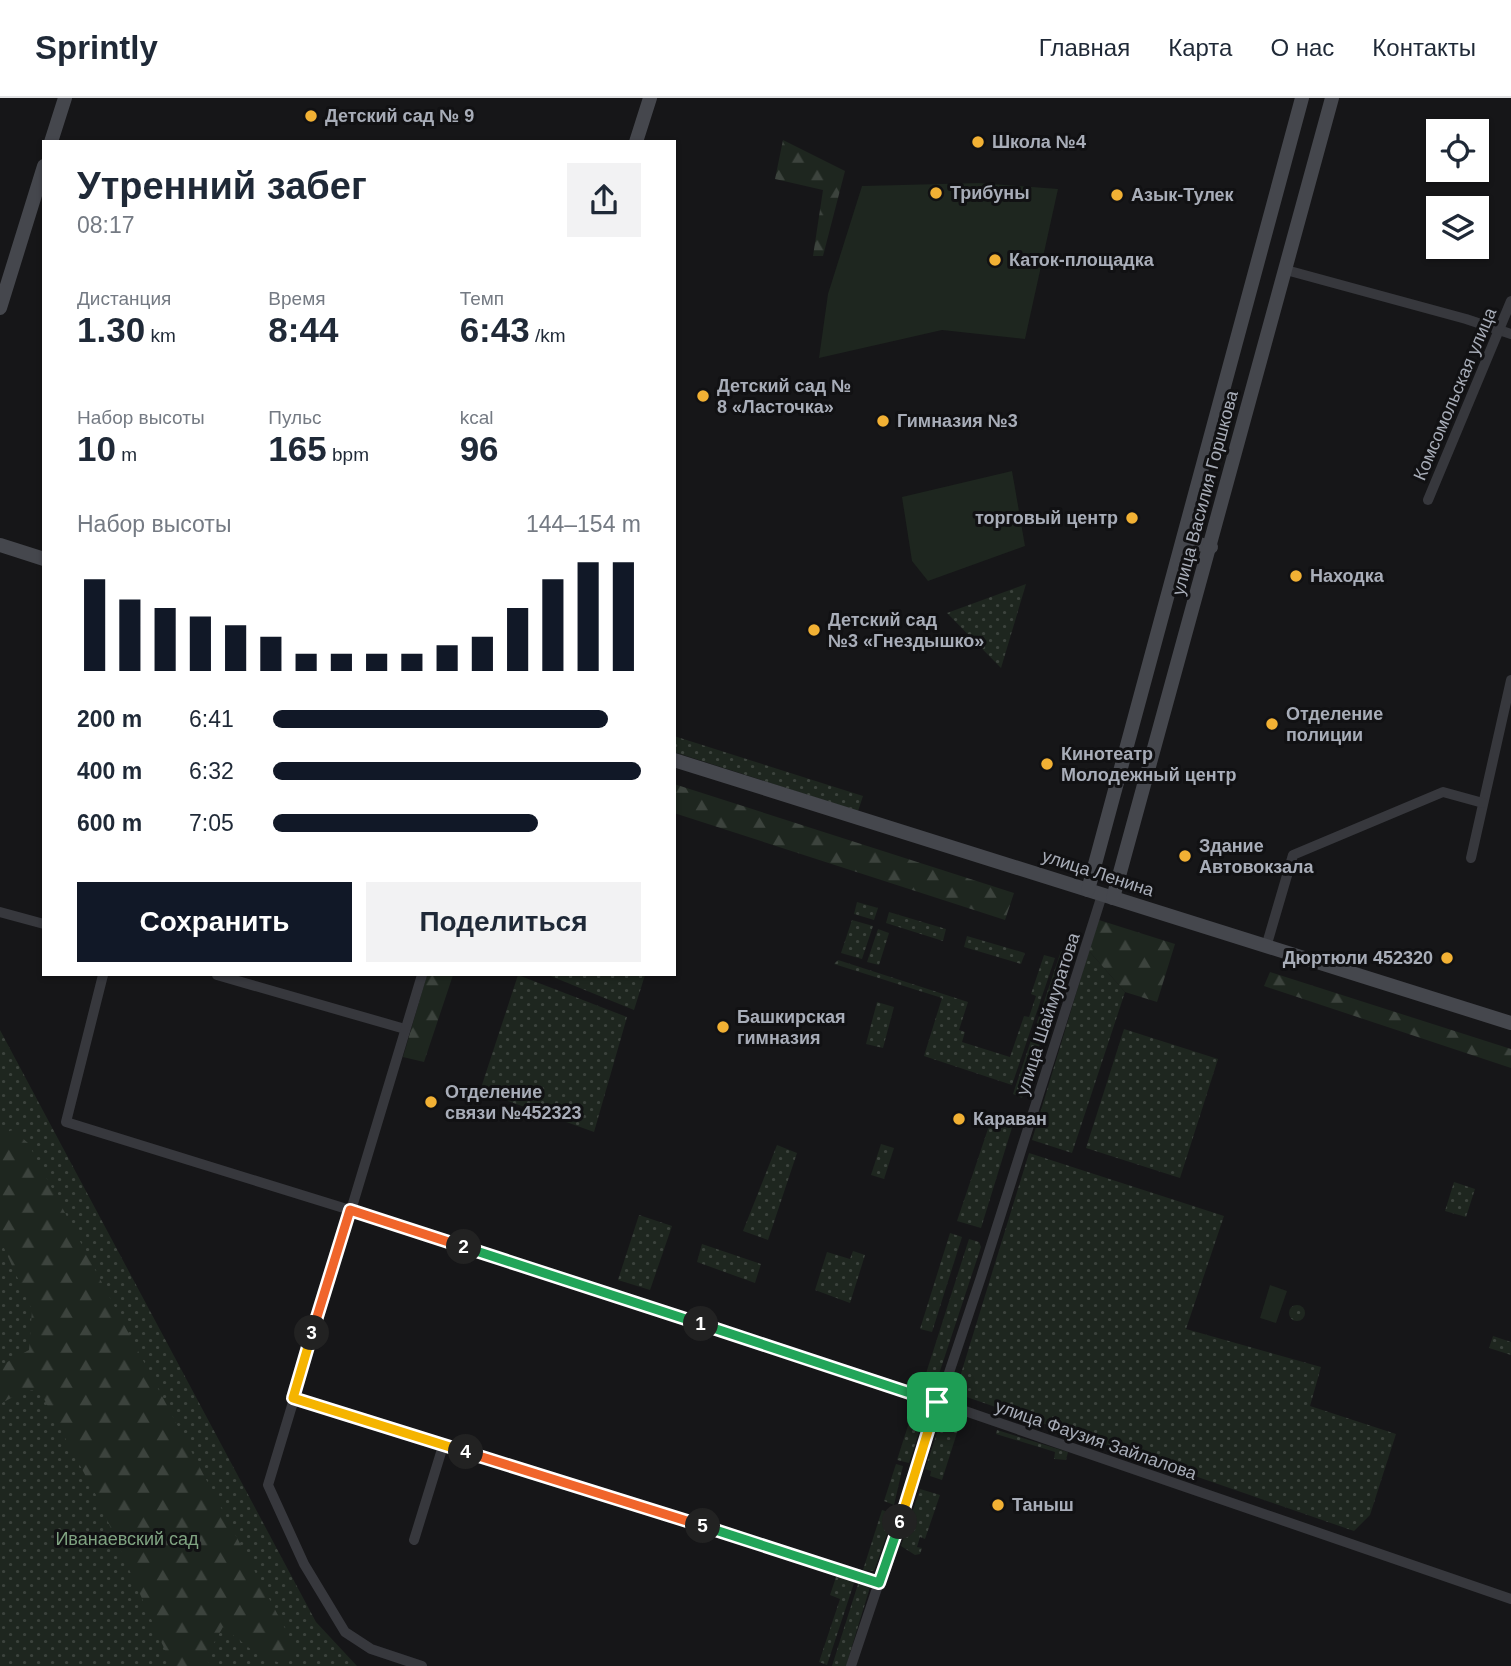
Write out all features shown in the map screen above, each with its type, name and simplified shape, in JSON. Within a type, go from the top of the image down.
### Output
[{"type":"main road","points":[[52,140],[65,98]]},
{"type":"main road","points":[[637,140],[650,98]]},
{"type":"main road","name":"улица Василия Горшкова","points":[[1101,894],[1114,799],[1302,98]]},
{"type":"main road","name":"улица Василия Горшкова","points":[[1101,894],[1139,806],[1332,98]]},
{"type":"main road","points":[[0,308],[42,172]]},
{"type":"main road","points":[[1183,540],[1211,547]]},
{"type":"main road","points":[[0,545],[42,558]]},
{"type":"main road","name":"улица Ленина","points":[[676,761],[1511,1023]]},
{"type":"main road","points":[[1114,799],[1139,806]]},
{"type":"street","points":[[1286,270],[1511,334]]},
{"type":"street","name":"Комсомольская улица","points":[[1428,499],[1511,301]]},
{"type":"street","points":[[1471,858],[1511,680]]},
{"type":"street","points":[[1266,947],[1293,855],[1443,792],[1483,803]]},
{"type":"street","name":"улица Шаймуратова","points":[[851,1666],[937,1402],[981,1278],[1101,894]]},
{"type":"street","points":[[0,912],[42,923]]},
{"type":"street","name":"улица Фаузия Зайлалова","points":[[103,976],[66,1122],[350,1210],[937,1402],[1511,1599]]},
{"type":"street","points":[[220,976],[405,1029]]},
{"type":"street","points":[[422,976],[268,1485],[304,1564],[345,1632],[371,1649],[422,1666]]},
{"type":"street","points":[[293,1398],[879,1583]]},
{"type":"street","points":[[414,1540],[443,1446]]},
{"type":"green space","points":[[783,140],[845,171],[823,256],[813,256],[823,190],[775,179]]},
{"type":"green space","points":[[979,183],[1058,189],[1025,339],[942,330],[819,358],[828,294],[862,186]]},
{"type":"green space","points":[[1012,471],[1025,546],[928,581],[912,561],[902,497]]},
{"type":"green space","points":[[1026,584],[1001,668],[947,613]]},
{"type":"green space","points":[[676,737],[863,796],[858,811],[676,753]]},
{"type":"green space","points":[[676,785],[1014,893],[1005,920],[676,814]]},
{"type":"green space","points":[[857,902],[878,908],[874,920],[854,914]]},
{"type":"green space","points":[[889,912],[946,929],[943,941],[886,923]]},
{"type":"green space","points":[[852,920],[873,926],[862,959],[841,953]]},
{"type":"green space","points":[[1099,920],[1175,944],[1157,1002],[1125,992],[1089,951]]},
{"type":"green space","points":[[878,929],[889,933],[879,965],[867,962]]},
{"type":"green space","points":[[967,936],[1025,953],[1021,964],[964,947]]},
{"type":"green space","points":[[1061,951],[1070,953],[1022,1098],[1013,1094]]},
{"type":"green space","points":[[1089,951],[1125,992],[1072,1153],[1032,1140]]},
{"type":"green space","points":[[1044,955],[1055,958],[1012,1085],[924,1056],[942,998],[834,964],[838,960],[968,1002],[959,1030],[965,1032],[962,1042],[1010,1057],[1024,1016],[1029,1017],[1036,996],[1031,994]]},
{"type":"green space","points":[[1270,972],[1511,1049],[1511,1068],[1264,986]]},
{"type":"green space","points":[[427,976],[453,976],[424,1062],[403,1057]]},
{"type":"green space","points":[[518,976],[627,1017],[594,1132],[480,1091]]},
{"type":"green space","points":[[550,976],[645,976],[634,1010]]},
{"type":"green space","points":[[877,1002],[894,1007],[883,1048],[866,1044]]},
{"type":"green space","points":[[1124,1029],[1218,1059],[1180,1178],[1086,1148]]},
{"type":"green space","name":"Иванаевский сад","points":[[0,1030],[316,1622],[357,1666],[0,1666]]},
{"type":"green space","points":[[993,1114],[1014,1121],[981,1228],[957,1221]]},
{"type":"green space","points":[[13,1130],[28,1143],[298,1653],[280,1663],[258,1655],[223,1627],[211,1648],[204,1653],[210,1666],[172,1666],[96,1495],[39,1390],[24,1391],[0,1404],[0,1366],[29,1350],[32,1310],[0,1239],[0,1134]]},
{"type":"green space","points":[[881,1144],[894,1148],[884,1179],[871,1175]]},
{"type":"green space","points":[[777,1145],[797,1153],[768,1240],[743,1231]]},
{"type":"green space","points":[[1029,1153],[1224,1216],[1186,1329],[1321,1367],[1310,1406],[1396,1434],[1370,1515],[1354,1531],[955,1393]]},
{"type":"green space","points":[[1454,1182],[1475,1189],[1466,1217],[1445,1211]]},
{"type":"green space","points":[[639,1215],[672,1226],[650,1290],[618,1280]]},
{"type":"green space","points":[[950,1233],[962,1237],[932,1332],[920,1329]]},
{"type":"green space","points":[[969,1239],[979,1242],[981,1247],[935,1386],[922,1386]]},
{"type":"green space","points":[[702,1244],[761,1264],[755,1283],[697,1262]]},
{"type":"green space","points":[[853,1251],[865,1255],[850,1303],[815,1290],[827,1252],[850,1259]]},
{"type":"green space","points":[[1270,1285],[1287,1291],[1276,1323],[1260,1318]]},
{"type":"green space","points":[[1297,1305],[1303,1307],[1303,1319],[1297,1321],[1291,1319],[1289,1313],[1291,1307]]},
{"type":"green space","points":[[1493,1336],[1511,1342],[1511,1355],[1489,1348]]},
{"type":"green space","points":[[914,1407],[926,1411],[909,1463],[897,1460]]},
{"type":"green space","points":[[949,1413],[962,1417],[942,1480],[930,1476],[931,1471],[925,1469],[942,1418]]},
{"type":"green space","points":[[997,1430],[1068,1452],[1066,1460],[1054,1459],[1055,1452],[996,1434]]},
{"type":"green space","points":[[896,1464],[903,1466],[894,1505],[884,1501]]},
{"type":"green space","points":[[920,1489],[940,1495],[925,1539],[920,1537],[917,1547],[922,1548],[920,1554],[915,1555],[901,1546]]},
{"type":"green space","points":[[882,1510],[891,1513],[893,1517],[874,1571],[863,1570]]},
{"type":"green space","points":[[837,1574],[855,1580],[827,1665],[819,1662],[840,1599],[830,1595]]},
{"type":"green space","points":[[859,1581],[869,1583],[870,1587],[846,1666],[832,1666]]},
{"type":"place","name":"Детский сад № 9","points":[[311,116]]},
{"type":"place","name":"Школа №4","points":[[978,142]]},
{"type":"place","name":"Трибуны","points":[[936,193]]},
{"type":"place","name":"Азык-Тулек","points":[[1117,195]]},
{"type":"place","name":"Каток-площадка","points":[[995,260]]},
{"type":"place","name":"Детский сад № 8 «Ласточка»","points":[[703,396]]},
{"type":"place","name":"Гимназия №3","points":[[883,421]]},
{"type":"place","name":"торговый центр","points":[[1132,518]]},
{"type":"place","name":"Находка","points":[[1296,576]]},
{"type":"place","name":"Детский сад №3 «Гнездышко»","points":[[814,630]]},
{"type":"place","name":"Отделение полиции","points":[[1272,724]]},
{"type":"place","name":"Кинотеатр Молодежный центр","points":[[1047,764]]},
{"type":"place","name":"Здание Автовокзала","points":[[1185,856]]},
{"type":"place","name":"Дюртюли 452320","points":[[1447,958]]},
{"type":"place","name":"Башкирская гимназия","points":[[723,1027]]},
{"type":"place","name":"Отделение связи №452323","points":[[431,1102]]},
{"type":"place","name":"Караван","points":[[959,1119]]},
{"type":"place","name":"Таныш","points":[[998,1505]]},
{"type":"route","points":[[350,1210],[937,1402],[879,1583],[293,1398],[350,1210]]}]
